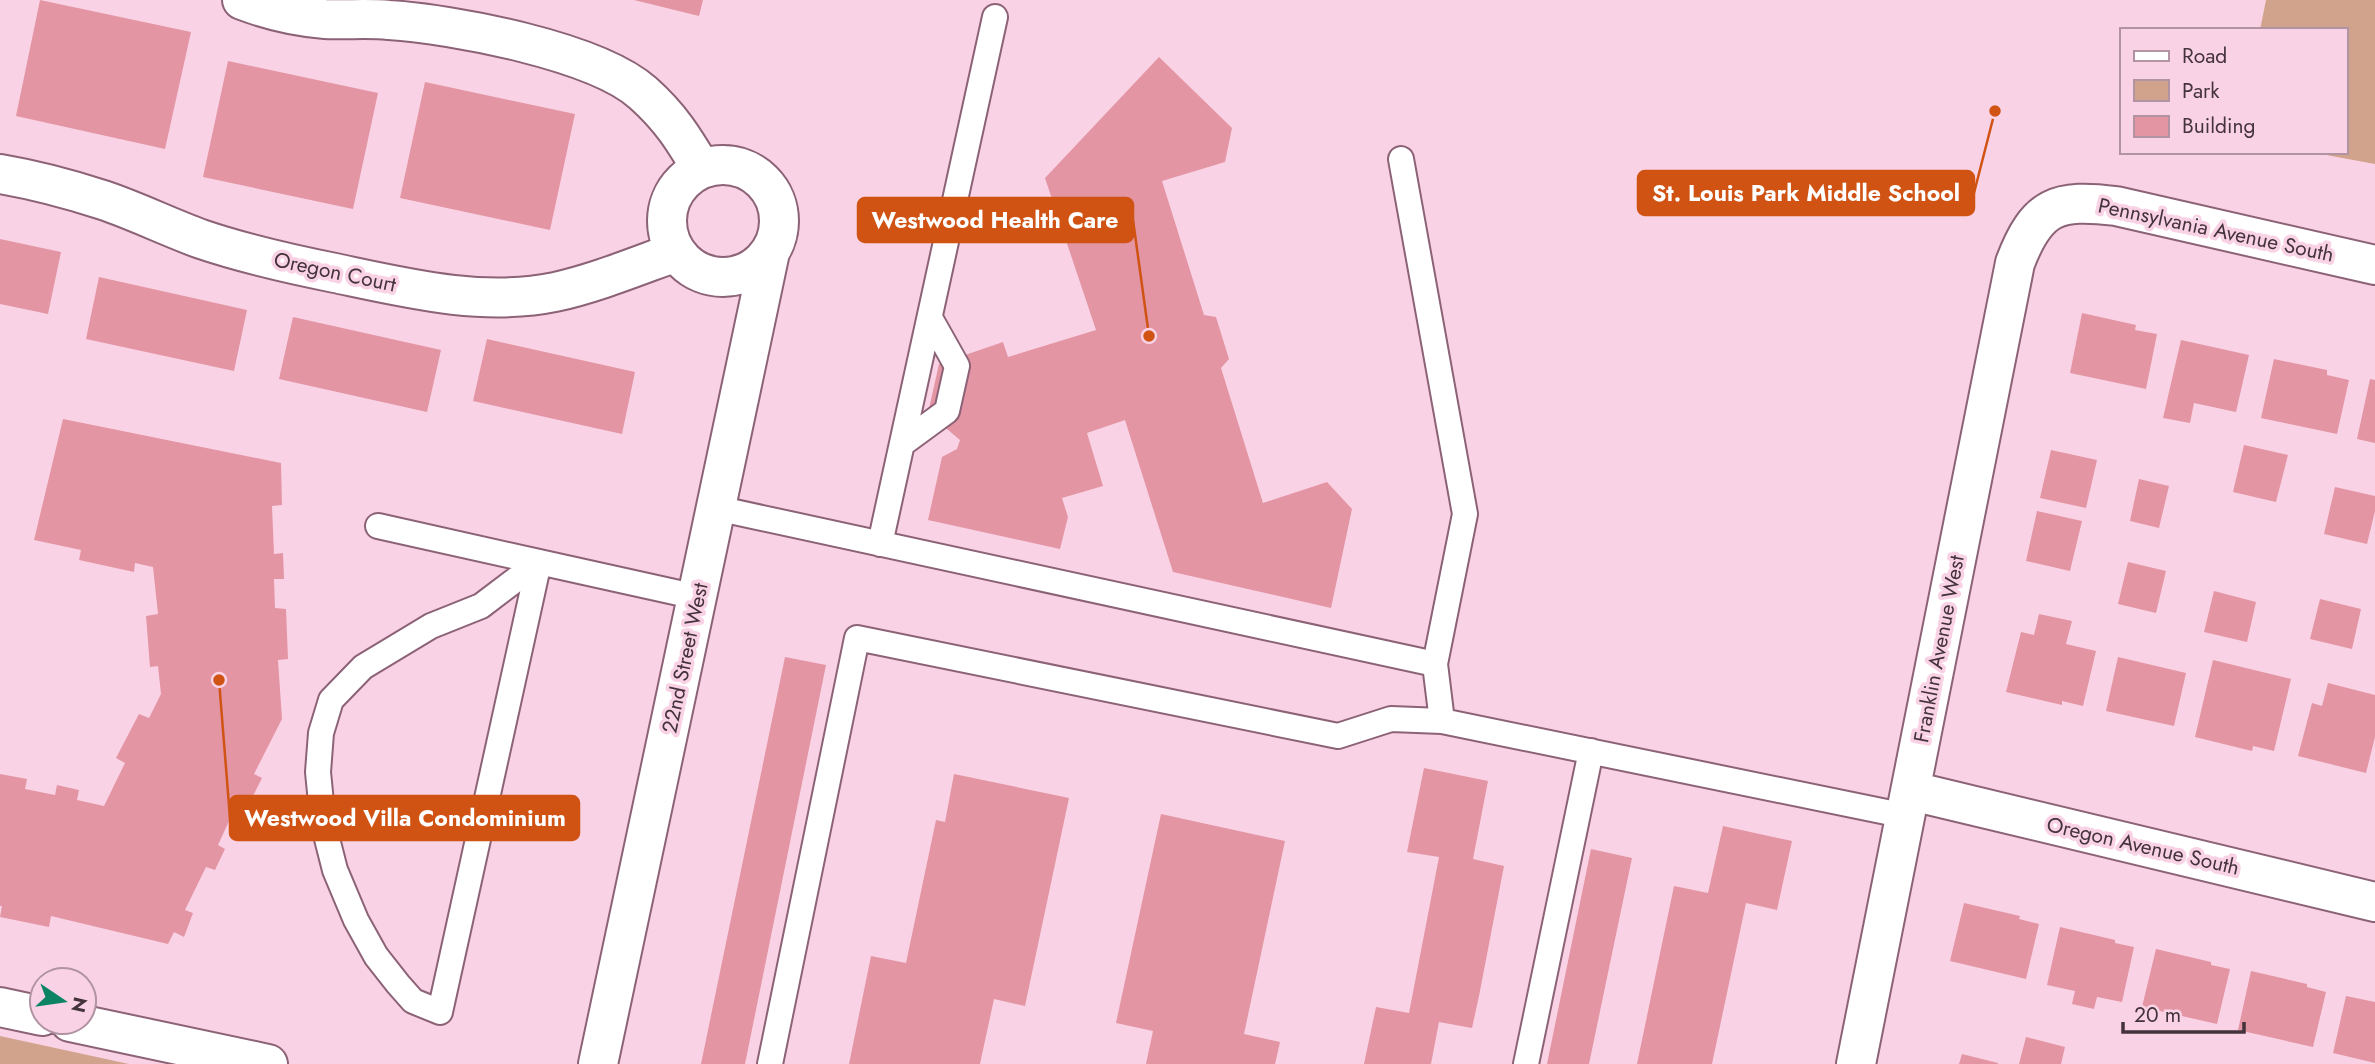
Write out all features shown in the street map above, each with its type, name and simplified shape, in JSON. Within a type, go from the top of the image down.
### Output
[{"type":"street","points":[[242,0],[284,12],[324,19],[390,20],[457,29],[514,40],[597,66],[641,91],[673,123],[701,168]]},
{"type":"street","points":[[736,166],[752,173],[766,184],[775,200],[779,218],[778,236],[770,252],[757,265],[741,274],[723,277],[705,275],[688,266],[676,252],[669,237],[669,204],[676,190],[687,177],[701,168],[736,166]]},
{"type":"street","name":"Oregon Court","points":[[0,174],[104,200],[202,239],[273,260],[448,294],[498,299],[555,292],[676,252]]},
{"type":"street","name":"Pennsylvania Avenue South","points":[[2026,235],[2042,218],[2060,205],[2083,202],[2116,206],[2375,265]]},
{"type":"street","name":"Franklin Avenue West","points":[[1856,1064],[2015,263],[2026,235]]},
{"type":"street","name":"22nd Street West","points":[[598,1064],[770,252]]},
{"type":"street","name":"Oregon Avenue South","points":[[1909,803],[2375,902]]},
{"type":"street","points":[[0,1007],[28,1013]]},
{"type":"street","points":[[98,1028],[268,1064]]},
{"type":"lane","points":[[880,544],[995,17]]},
{"type":"lane","points":[[1401,159],[1465,513],[1435,664],[1442,721]]},
{"type":"lane","points":[[902,444],[947,411],[957,366],[930,318]]},
{"type":"lane","points":[[716,508],[1435,664]]},
{"type":"lane","points":[[378,526],[697,597]]},
{"type":"lane","points":[[540,562],[536,575],[440,1012],[413,1001],[376,956],[356,920],[335,870],[323,823],[318,772],[321,733],[331,700],[363,667],[431,626],[481,606],[540,562]]},
{"type":"lane","points":[[770,1064],[857,638],[1338,736],[1391,719],[1442,721],[1591,751],[1909,803]]},
{"type":"lane","points":[[1526,1064],[1591,751]]},
{"type":"green space","points":[[2266,0],[2375,0],[2375,164],[2321,154],[2347,154],[2347,28],[2260,28]]},
{"type":"green space","points":[[0,1036],[129,1064],[0,1064]]},
{"type":"building","points":[[40,0],[191,32],[165,149],[16,116]]},
{"type":"building","points":[[634,0],[703,0],[699,16]]},
{"type":"building","points":[[1159,57],[1232,128],[1225,162],[1162,181],[1204,315],[1216,317],[1229,359],[1221,368],[1263,503],[1327,482],[1352,509],[1331,608],[1173,572],[1125,420],[1087,433],[1103,486],[1062,498],[1068,517],[1060,549],[928,520],[942,457],[957,449],[960,440],[928,413],[939,364],[1003,342],[1008,357],[1096,330],[1045,178]]},
{"type":"building","points":[[228,61],[378,93],[353,209],[203,177]]},
{"type":"building","points":[[425,82],[575,114],[550,230],[400,198]]},
{"type":"building","points":[[0,239],[61,252],[48,314],[0,304]]},
{"type":"building","points":[[99,277],[247,310],[234,371],[86,339]]},
{"type":"building","points":[[2082,313],[2136,325],[2135,330],[2157,334],[2146,389],[2070,373]]},
{"type":"building","points":[[293,317],[441,350],[427,412],[279,379]]},
{"type":"building","points":[[487,339],[635,372],[622,434],[473,401]]},
{"type":"building","points":[[2181,340],[2249,355],[2236,412],[2194,403],[2190,423],[2163,418]]},
{"type":"building","points":[[2274,359],[2327,370],[2327,375],[2349,380],[2337,434],[2261,418]]},
{"type":"building","points":[[2370,379],[2375,380],[2375,443],[2357,439]]},
{"type":"building","points":[[63,419],[281,463],[282,505],[272,506],[274,554],[283,553],[284,579],[274,579],[275,608],[286,609],[288,659],[278,660],[282,719],[254,774],[262,778],[239,824],[230,819],[218,845],[225,849],[215,870],[206,867],[185,910],[193,913],[184,937],[174,932],[168,944],[51,916],[49,927],[0,917],[0,774],[27,779],[25,789],[55,795],[57,785],[79,790],[77,800],[104,806],[125,763],[116,758],[139,714],[149,718],[161,694],[158,666],[150,667],[146,616],[158,614],[153,567],[135,563],[134,572],[79,560],[81,550],[34,540]]},
{"type":"building","points":[[2244,445],[2288,455],[2276,502],[2233,492]]},
{"type":"building","points":[[2051,450],[2097,460],[2086,508],[2040,498]]},
{"type":"building","points":[[2139,479],[2169,486],[2159,528],[2130,521]]},
{"type":"building","points":[[2335,487],[2375,496],[2375,511],[2367,544],[2324,534]]},
{"type":"building","points":[[2037,511],[2082,521],[2070,571],[2026,561]]},
{"type":"building","points":[[2128,562],[2166,571],[2156,613],[2118,604]]},
{"type":"building","points":[[2214,591],[2256,602],[2247,642],[2204,632]]},
{"type":"building","points":[[2320,599],[2361,609],[2352,649],[2310,639]]},
{"type":"building","points":[[2039,614],[2072,621],[2066,644],[2096,651],[2083,706],[2062,701],[2062,705],[2006,692],[2021,632],[2034,635]]},
{"type":"building","points":[[785,657],[826,665],[745,1064],[701,1064]]},
{"type":"building","points":[[2118,657],[2186,673],[2174,726],[2106,711]]},
{"type":"building","points":[[2213,660],[2291,679],[2274,751],[2253,746],[2252,751],[2195,737]]},
{"type":"building","points":[[2328,683],[2375,695],[2375,737],[2366,773],[2298,756],[2312,703],[2322,706]]},
{"type":"building","points":[[1424,768],[1488,781],[1473,859],[1504,866],[1479,996],[1472,1028],[1439,1022],[1431,1064],[1364,1064],[1376,1007],[1409,1013],[1439,857],[1407,852]]},
{"type":"building","points":[[954,774],[1069,798],[1025,1006],[994,999],[980,1064],[849,1064],[871,956],[906,963],[936,820],[945,822]]},
{"type":"building","points":[[1161,814],[1285,841],[1244,1034],[1280,1042],[1275,1064],[1146,1064],[1153,1031],[1116,1023]]},
{"type":"building","points":[[1723,826],[1792,841],[1777,910],[1746,903],[1712,1064],[1637,1064],[1674,886],[1708,893]]},
{"type":"building","points":[[1591,849],[1632,858],[1589,1064],[1547,1064]]},
{"type":"building","points":[[1964,903],[2020,916],[2019,919],[2039,924],[2026,979],[1950,961]]},
{"type":"building","points":[[2060,927],[2134,947],[2122,1002],[2097,997],[2094,1009],[2072,1004],[2075,991],[2047,985]]},
{"type":"building","points":[[2156,949],[2230,969],[2217,1024],[2142,1007]]},
{"type":"building","points":[[2251,971],[2307,984],[2307,987],[2326,992],[2313,1047],[2238,1030]]},
{"type":"building","points":[[2346,996],[2375,1002],[2375,1063],[2333,1053]]},
{"type":"building","points":[[2026,1037],[2065,1047],[2061,1064],[2019,1064]]},
{"type":"building","points":[[1962,1054],[1998,1063],[1998,1064],[1959,1064]]},
{"type":"place","name":"St. Louis Park Middle School","points":[[1995,111]]},
{"type":"place","name":"Westwood Health Care","points":[[1149,336]]},
{"type":"place","name":"Westwood Villa Condominium","points":[[219,680]]}]
